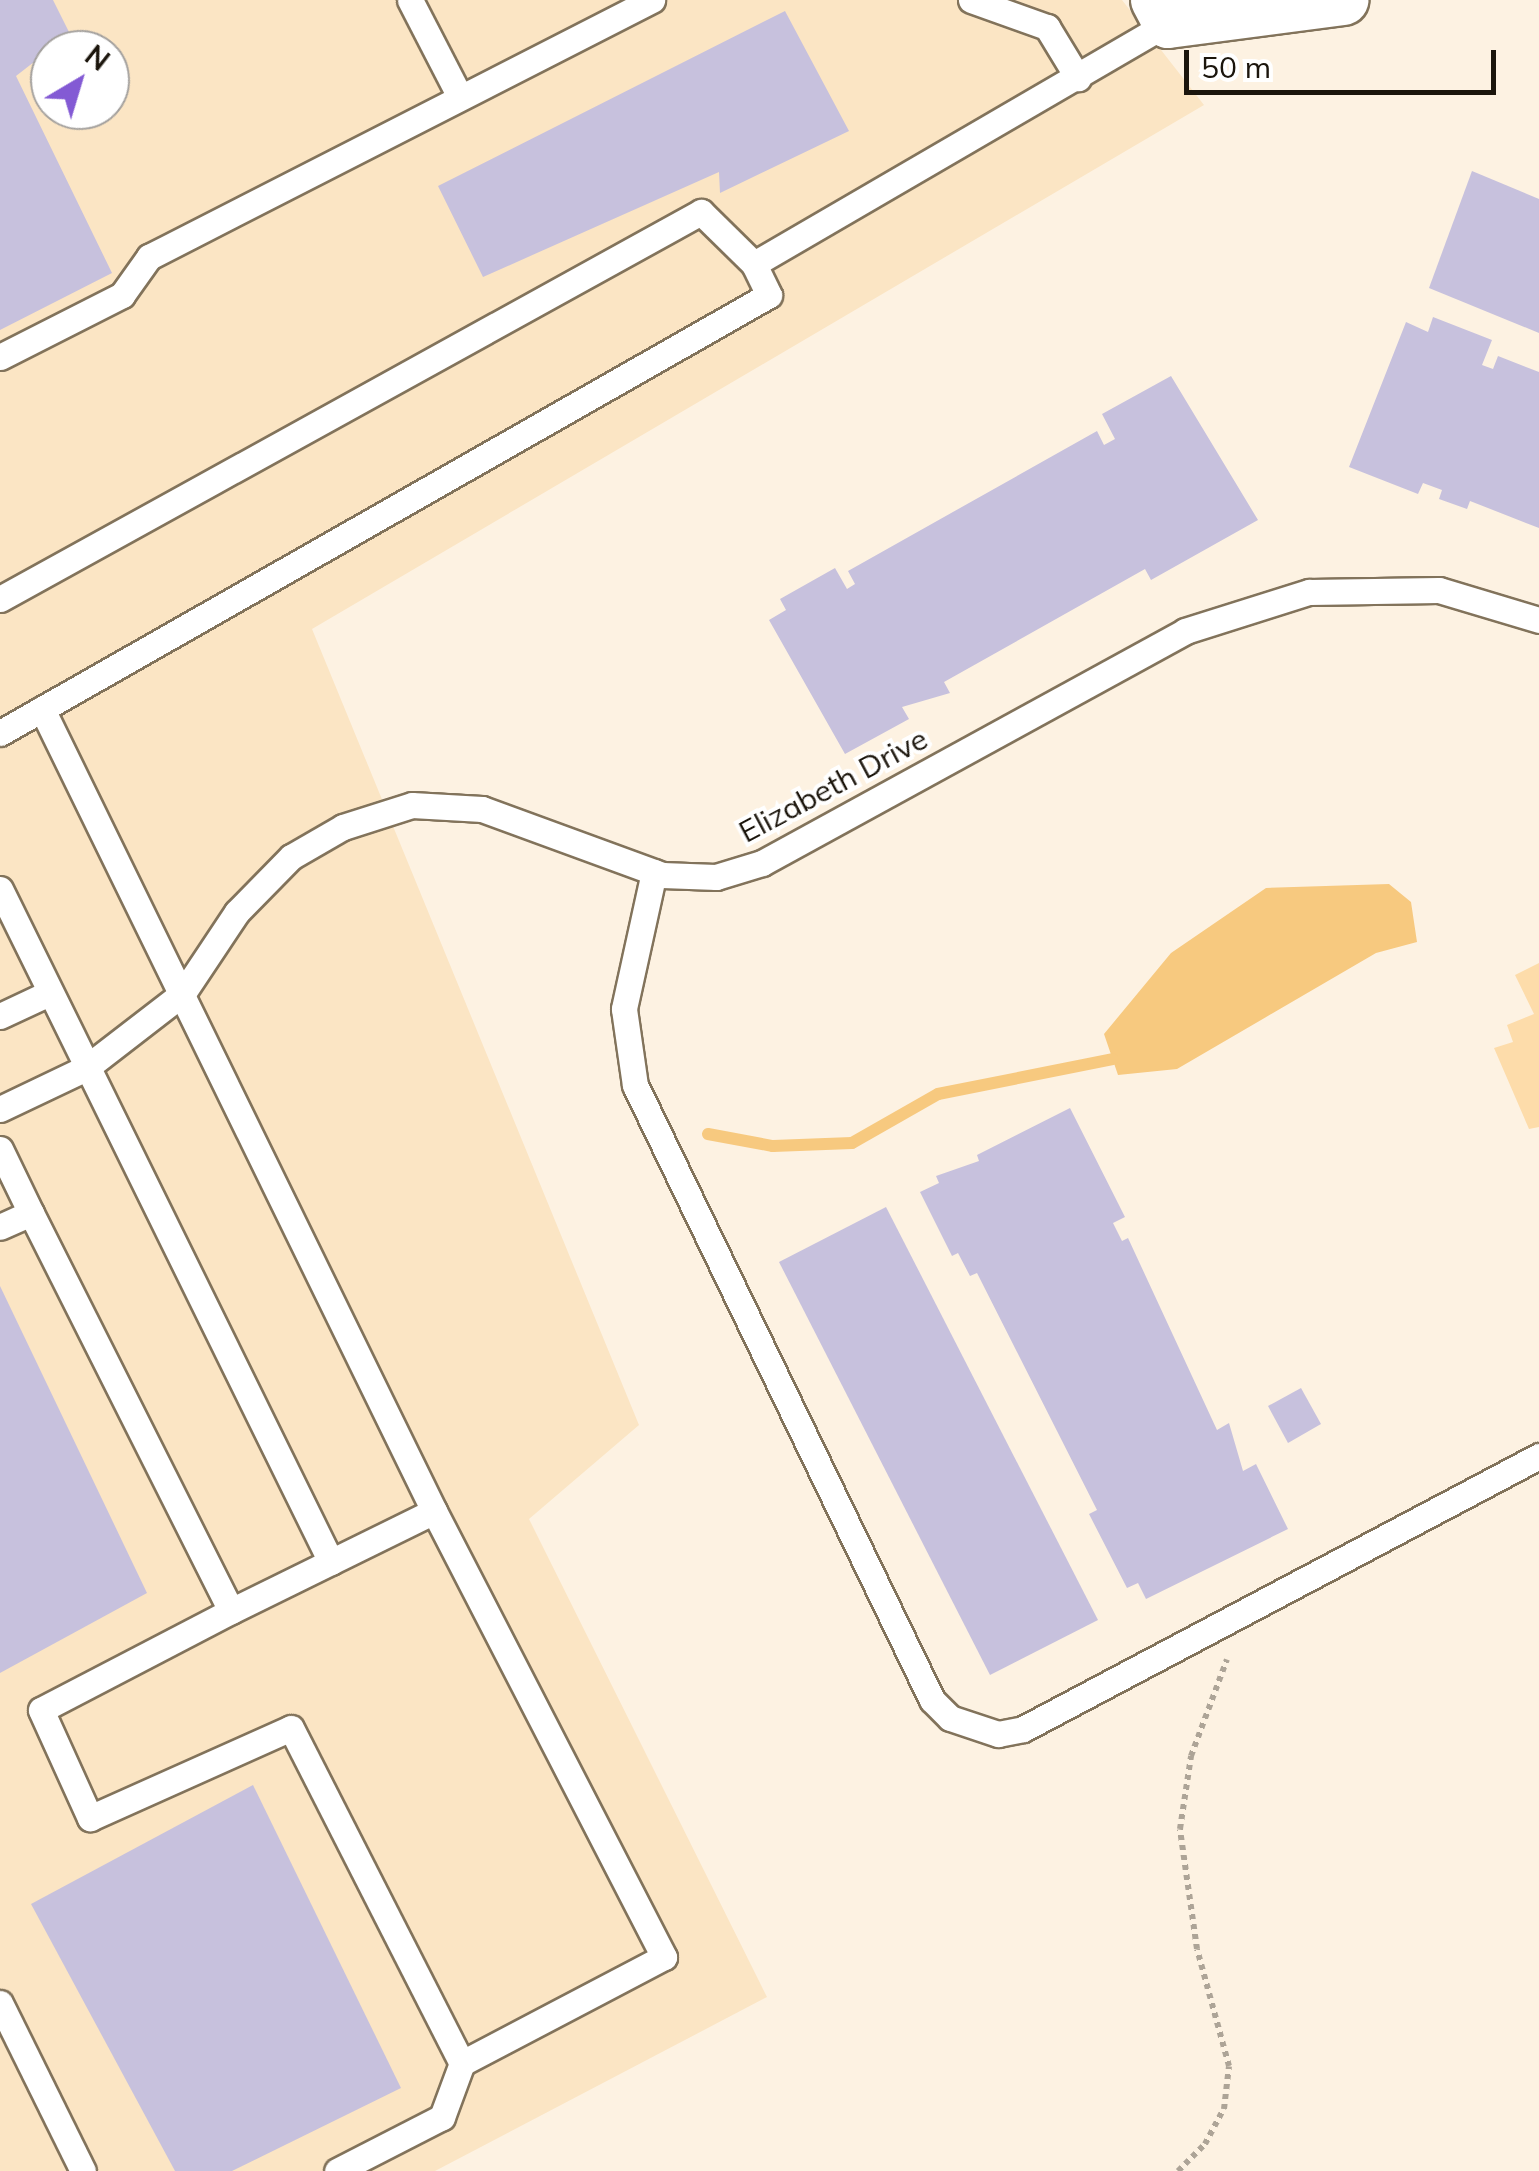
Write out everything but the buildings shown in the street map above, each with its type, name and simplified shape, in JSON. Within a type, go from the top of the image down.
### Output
[{"type":"street","points":[[1162,12],[1343,0]]},
{"type":"lane","points":[[410,0],[460,98]]},
{"type":"lane","points":[[0,357],[122,295],[149,256],[652,0]]},
{"type":"lane","points":[[971,0],[1048,27],[1078,78]]},
{"type":"lane","points":[[754,264],[1078,78],[1162,12]]},
{"type":"lane","points":[[0,599],[701,212],[754,264],[769,295],[0,733]]},
{"type":"lane","name":"Elizabeth Drive","points":[[0,1108],[86,1068],[183,993],[236,912],[290,857],[343,827],[412,805],[482,809],[654,872],[716,877],[762,863],[1184,631],[1308,592],[1439,590],[1539,620]]},
{"type":"lane","points":[[42,709],[434,1511],[664,1957],[462,2064],[442,2117],[337,2171]]},
{"type":"lane","points":[[654,872],[624,1009],[635,1085],[932,1700],[973,1730],[1023,1729],[1539,1456]]},
{"type":"lane","points":[[0,889],[331,1562]]},
{"type":"lane","points":[[0,1016],[49,993]]},
{"type":"lane","points":[[0,1149],[231,1611]]},
{"type":"lane","points":[[0,1227],[31,1213]]},
{"type":"lane","points":[[434,1511],[41,1710],[90,1818],[291,1728],[462,2064]]},
{"type":"lane","points":[[0,2003],[83,2171]]},
{"type":"path","points":[[1178,2171],[1205,2144],[1224,2108],[1229,2066],[1197,1949],[1180,1829],[1191,1756],[1223,1686],[1224,1623]]},
{"type":"shaded area","points":[[0,0],[1122,0],[1204,105],[312,629],[639,1425],[529,1519],[767,1997],[435,2171],[0,2171]]},
{"type":"shaded area","points":[[1389,884],[1411,902],[1417,942],[1376,953],[1177,1069],[1118,1075],[1104,1034],[1171,953],[1266,888]]},
{"type":"shaded area","points":[[1539,963],[1539,1127],[1529,1129],[1494,1048],[1513,1042],[1507,1025],[1534,1014],[1515,975]]},
{"type":"waterway","points":[[708,1134],[773,1146],[852,1143],[938,1094],[1113,1059]]}]
